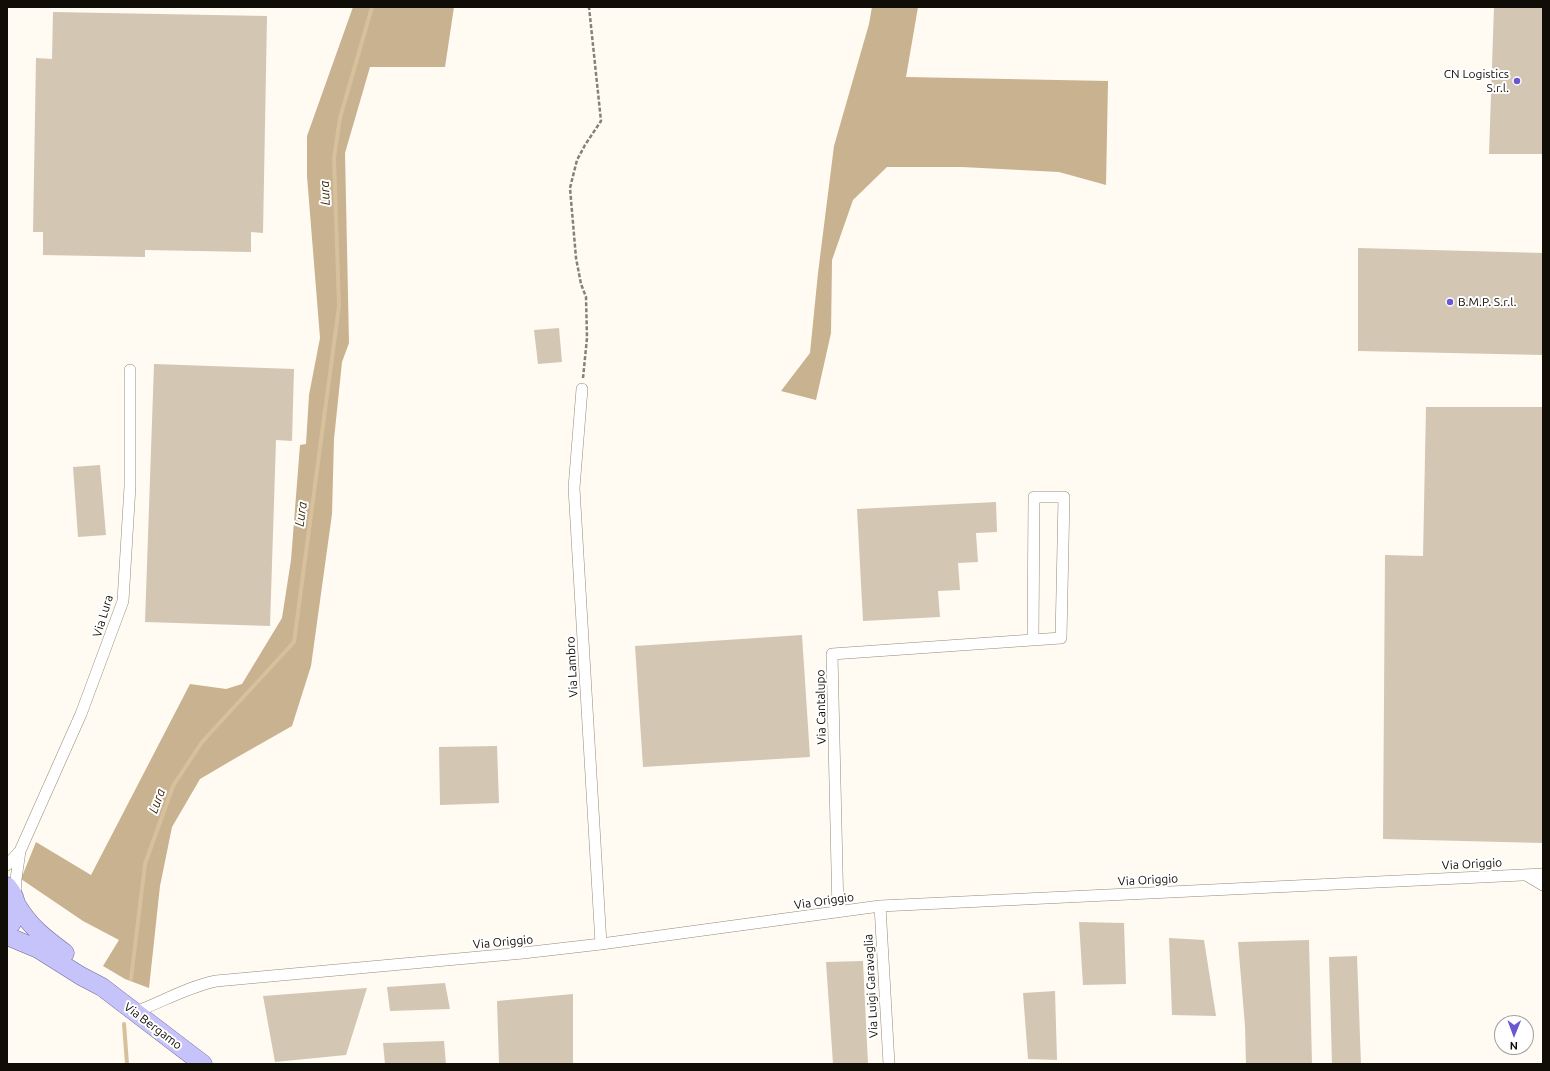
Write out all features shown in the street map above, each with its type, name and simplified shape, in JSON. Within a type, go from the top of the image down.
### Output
[{"type":"main road","points":[[7,929],[15,919],[13,896]]},
{"type":"main road","name":"Via Bergamo","points":[[13,896],[25,919],[41,935],[86,969],[102,987]]},
{"type":"main road","name":"Via Bergamo","points":[[7,936],[38,949],[81,976],[102,987],[203,1064]]},
{"type":"street","name":"Via Lura","points":[[13,896],[20,852],[81,714],[123,601],[130,486],[130,370]]},
{"type":"street","name":"Via Lambro","points":[[582,389],[574,488],[601,944]]},
{"type":"street","name":"Via Cantalupo","points":[[838,912],[832,654],[1033,640],[1061,638],[1064,497],[1034,497],[1033,640]]},
{"type":"street","name":"Via Lura","points":[[7,865],[20,852]]},
{"type":"street","points":[[1525,874],[1543,886]]},
{"type":"street","name":"Via Origgio","points":[[135,1012],[196,985],[216,981],[523,953],[601,944],[880,906],[1543,874]]},
{"type":"street","name":"Via Luigi Garavaglia","points":[[880,906],[889,1064]]},
{"type":"path","points":[[582,389],[587,338],[586,297],[576,258],[570,188],[578,160],[585,145],[601,121],[589,7]]},
{"type":"shaded area","points":[[353,7],[454,7],[445,67],[370,67],[345,153],[349,343],[342,362],[334,439],[332,514],[311,666],[292,726],[200,779],[172,827],[160,886],[149,988],[125,979],[103,966],[119,940],[83,921],[21,879],[36,842],[91,875],[190,684],[226,689],[242,684],[282,618],[291,560],[300,445],[306,444],[309,395],[320,338],[307,176],[307,136]]},
{"type":"shaded area","points":[[872,7],[918,7],[906,77],[1108,81],[1106,185],[1059,172],[962,167],[887,167],[853,200],[832,260],[831,333],[816,400],[781,391],[810,353],[818,273],[834,146],[869,24]]},
{"type":"building","name":"CN Logistics S.r.l.","points":[[1494,7],[1543,7],[1543,154],[1489,154]]},
{"type":"building","points":[[53,12],[267,16],[263,233],[251,232],[251,252],[145,250],[145,257],[43,255],[43,232],[33,232],[36,58],[52,59]]},
{"type":"building","name":"B.M.P. S.r.l.","points":[[1358,248],[1543,253],[1543,355],[1358,351]]},
{"type":"building","points":[[559,328],[562,362],[538,364],[534,330]]},
{"type":"building","points":[[154,364],[294,369],[292,441],[276,440],[270,626],[145,622]]},
{"type":"building","points":[[1426,407],[1543,407],[1543,843],[1383,839],[1385,555],[1423,556]]},
{"type":"building","points":[[100,465],[106,535],[78,537],[73,467]]},
{"type":"building","points":[[996,502],[997,532],[976,533],[978,562],[958,563],[960,590],[938,591],[940,617],[863,621],[857,509]]},
{"type":"building","points":[[802,635],[810,757],[643,767],[635,646]]},
{"type":"building","points":[[497,746],[499,803],[440,805],[439,747]]},
{"type":"building","points":[[1079,922],[1124,923],[1126,984],[1083,985]]},
{"type":"building","points":[[1169,938],[1204,940],[1216,1016],[1172,1015]]},
{"type":"building","points":[[1309,940],[1312,1064],[1246,1064],[1245,1026],[1238,942]]},
{"type":"building","points":[[1357,956],[1361,1064],[1332,1064],[1329,957]]},
{"type":"building","points":[[863,961],[868,1064],[833,1064],[826,962]]},
{"type":"building","points":[[445,983],[450,1009],[390,1011],[387,987]]},
{"type":"building","points":[[367,988],[346,1055],[275,1062],[263,996]]},
{"type":"building","points":[[1055,991],[1057,1060],[1028,1059],[1023,993]]},
{"type":"building","points":[[573,994],[573,1064],[499,1064],[497,1001]]},
{"type":"building","points":[[444,1041],[446,1064],[385,1064],[383,1043]]},
{"type":"waterway","name":"Lura","points":[[131,979],[145,864],[173,786],[202,742],[294,642],[339,306],[334,158],[340,118],[372,7]]},
{"type":"waterway","name":"Lura","points":[[124,1024],[127,1064]]},
{"type":"place","name":"CN Logistics S.r.l.","points":[[1517,81]]},
{"type":"place","name":"B.M.P. S.r.l.","points":[[1450,302]]}]
